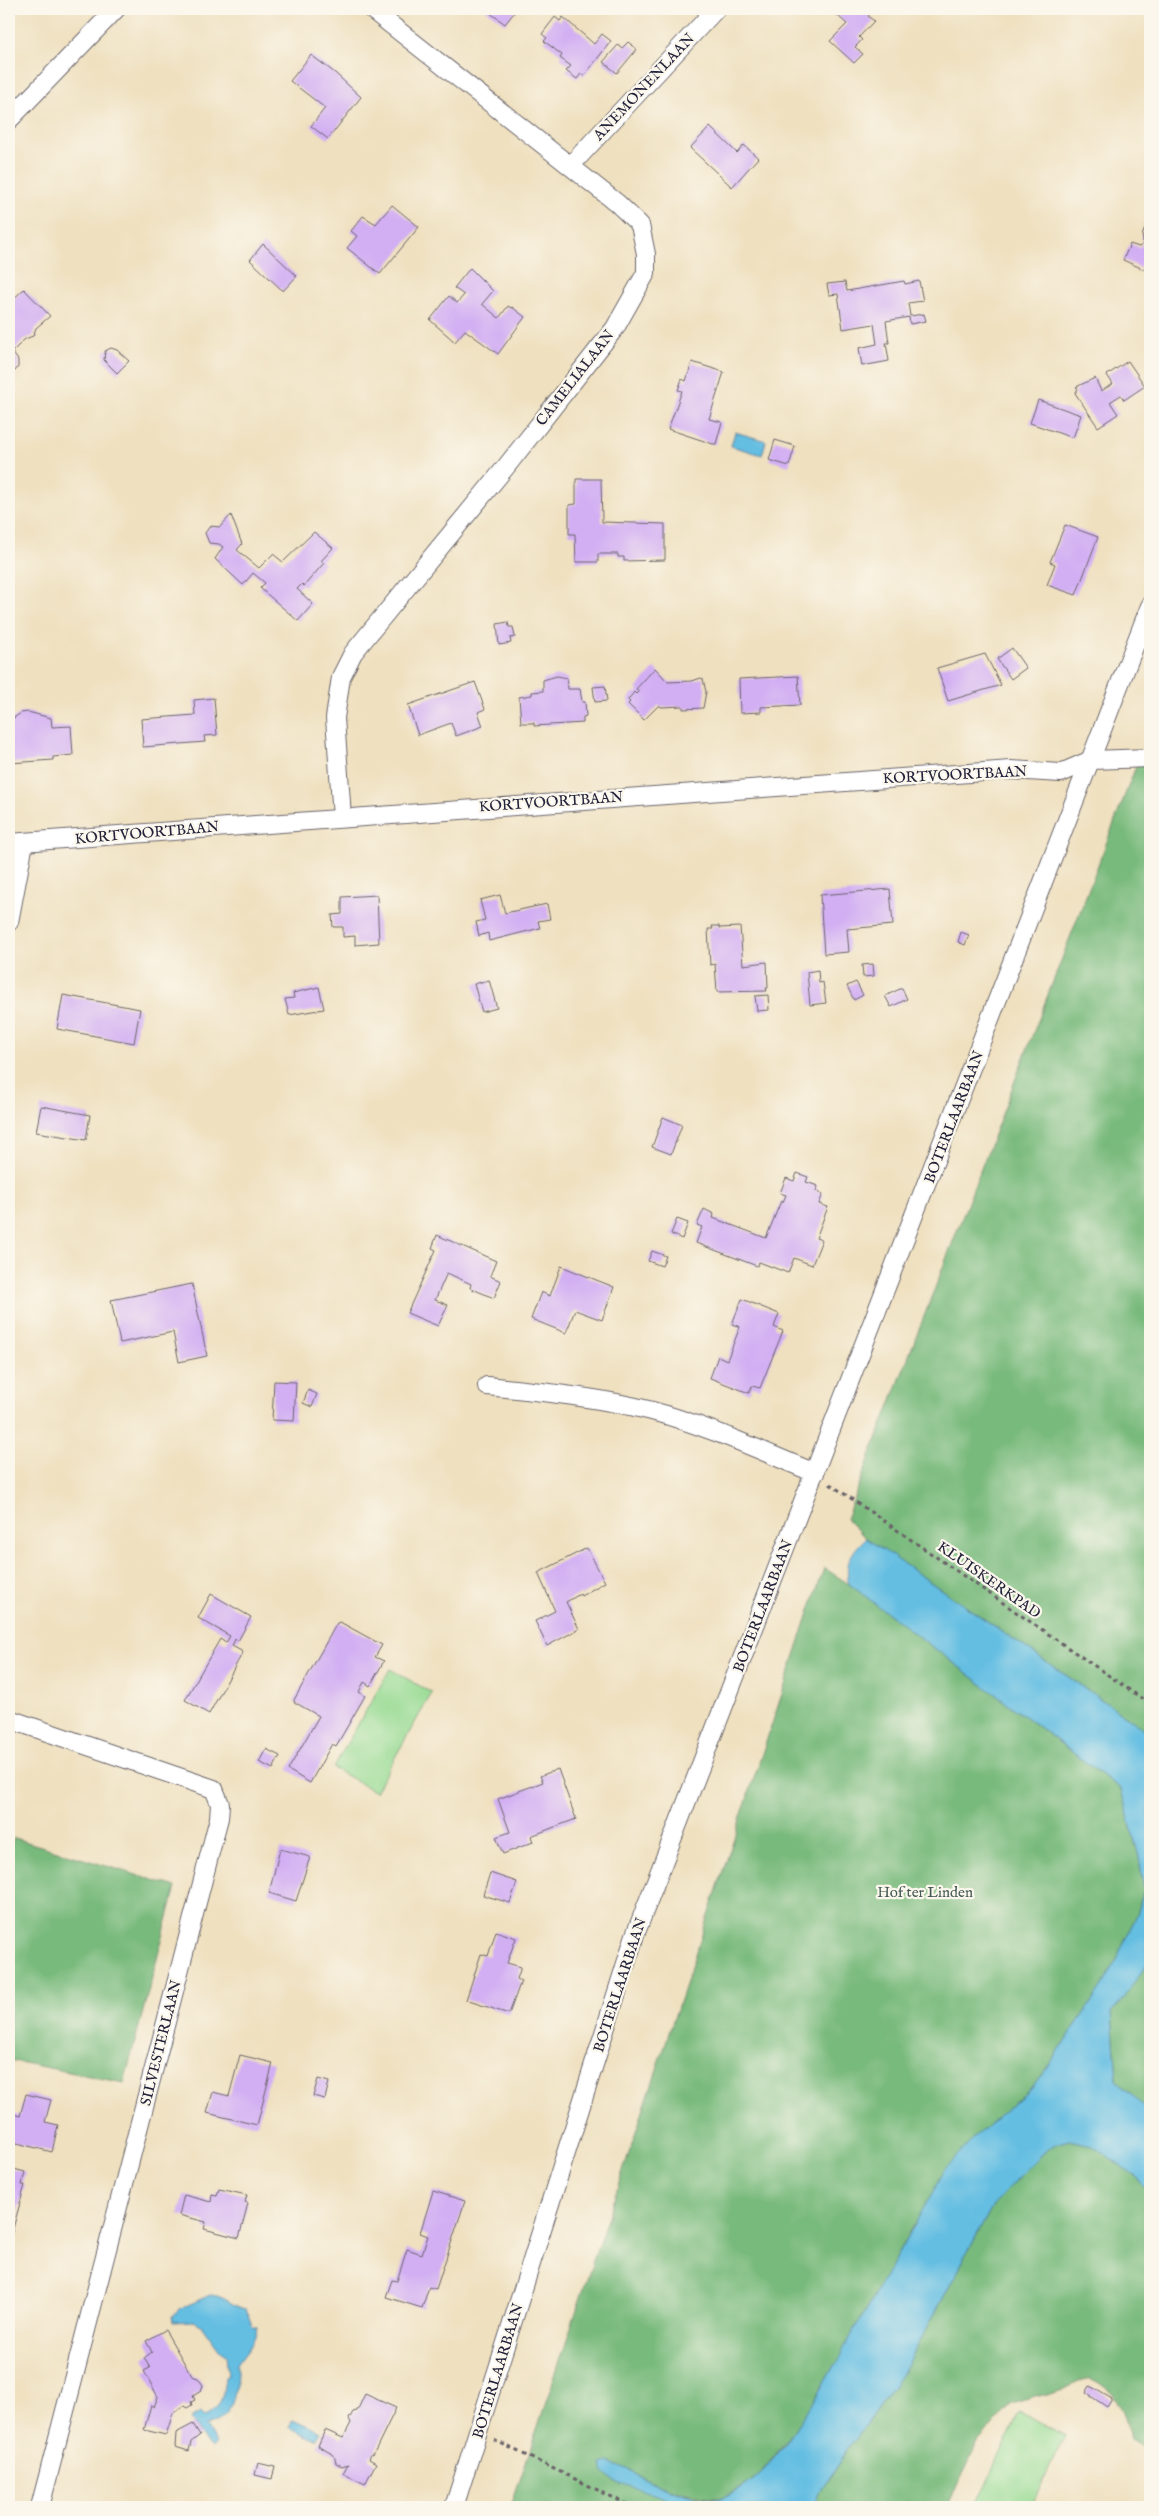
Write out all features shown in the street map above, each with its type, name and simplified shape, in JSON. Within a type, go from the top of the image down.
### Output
[{"type":"street","points":[[9,120],[116,9]]},
{"type":"street","name":"CAMELIALAAN","points":[[342,817],[335,718],[341,677],[353,653],[505,468],[615,328],[646,273],[646,254],[640,225],[602,189],[371,9]]},
{"type":"street","name":"ANEMONENLAAN","points":[[571,165],[716,9]]},
{"type":"street","name":"BOTERLAARBAAN","points":[[454,2507],[480,2432],[571,2133],[635,1935],[1150,606]]},
{"type":"street","points":[[1091,760],[1150,758]]},
{"type":"street","name":"KORTVOORTBAAN","points":[[16,843],[342,817],[1011,770],[1061,773],[1091,760]]},
{"type":"street","points":[[9,922],[16,843]]},
{"type":"street","points":[[487,1386],[569,1395],[651,1411],[704,1427],[815,1473]]},
{"type":"street","name":"SILVESTERLAAN","points":[[9,1720],[214,1789],[220,1804],[209,1856],[40,2507]]},
{"type":"path","name":"KLUISKERKPAD","points":[[815,1473],[1150,1704]]},
{"type":"path","points":[[480,2432],[633,2507]]},
{"type":"green space","points":[[1150,730],[1150,1733],[866,1538],[846,1519]]},
{"type":"green space","name":"Hof ter Linden","points":[[824,1568],[849,1584],[1121,1789],[1139,1857],[1144,1889],[1138,1912],[1107,1979],[1054,2058],[1033,2087],[1012,2104],[913,2225],[882,2284],[801,2422],[761,2473],[747,2485],[724,2497],[710,2497],[689,2494],[662,2486],[609,2463],[680,2505],[692,2507],[511,2507]]},
{"type":"green space","points":[[390,1669],[432,1693],[375,1792],[333,1768]]},
{"type":"green space","points":[[14,1838],[176,1887],[124,2083],[9,2060],[9,1851]]},
{"type":"green space","points":[[1150,1960],[1150,2112],[1117,2080],[1112,2014]]},
{"type":"green space","points":[[1069,2140],[1092,2145],[1136,2176],[1150,2195],[1150,2452],[1130,2440],[1126,2420],[1119,2403],[1100,2383],[1090,2378],[1070,2387],[1012,2404],[979,2441],[947,2507],[814,2507],[820,2492],[848,2449],[904,2371],[993,2205],[1038,2157],[1055,2144]]},
{"type":"green space","points":[[1019,2413],[1065,2435],[1031,2507],[975,2507]]},
{"type":"water","points":[[735,432],[766,441],[762,455],[731,446]]},
{"type":"water","points":[[866,1538],[1150,1733],[1150,1960],[1112,2014],[1117,2080],[1150,2112],[1150,2195],[1136,2176],[1092,2145],[1069,2140],[1055,2144],[1038,2157],[993,2205],[904,2371],[848,2449],[820,2492],[814,2507],[692,2507],[615,2481],[604,2473],[602,2465],[609,2463],[680,2493],[710,2498],[724,2497],[734,2493],[762,2472],[796,2429],[816,2398],[946,2168],[976,2135],[1033,2087],[1107,1979],[1138,1912],[1144,1889],[1139,1857],[1121,1789],[849,1584],[848,1564],[856,1548]]},
{"type":"water","points":[[210,2295],[221,2297],[236,2306],[246,2309],[252,2326],[257,2327],[252,2343],[237,2364],[236,2386],[230,2408],[221,2419],[206,2426],[216,2444],[212,2449],[208,2446],[191,2419],[200,2413],[204,2417],[218,2406],[225,2377],[228,2375],[226,2355],[220,2351],[202,2326],[193,2321],[173,2322],[172,2316],[186,2306]]},
{"type":"water","points":[[293,2419],[321,2432],[316,2440],[289,2427]]},
{"type":"building","points":[[485,9],[517,9],[505,24]]},
{"type":"building","points":[[830,9],[875,9],[868,16],[874,21],[859,37],[862,40],[855,47],[863,54],[854,63],[830,41],[847,24]]},
{"type":"building","points":[[555,17],[560,21],[563,17],[594,44],[602,34],[611,41],[584,76],[581,74],[577,79],[566,71],[571,66],[560,58],[562,55],[544,41],[547,38],[542,34]]},
{"type":"building","points":[[628,42],[637,49],[617,73],[603,62],[618,45],[622,48]]},
{"type":"building","points":[[311,55],[335,73],[361,97],[328,139],[311,126],[325,108],[290,81]]},
{"type":"building","points":[[710,127],[737,153],[744,145],[758,158],[732,187],[690,148]]},
{"type":"building","points":[[392,205],[419,227],[380,274],[347,248],[357,236],[351,231],[363,216],[376,224]]},
{"type":"building","points":[[1150,215],[1150,272],[1123,260],[1130,244],[1139,247],[1142,245],[1142,236]]},
{"type":"building","points":[[263,244],[297,276],[283,291],[250,260]]},
{"type":"building","points":[[470,268],[493,291],[482,304],[499,318],[508,306],[525,317],[498,354],[465,330],[455,342],[430,320],[449,296],[457,303],[464,295],[454,288]]},
{"type":"building","points":[[904,281],[905,284],[919,281],[923,301],[908,303],[910,316],[924,314],[926,321],[910,324],[909,317],[886,321],[889,343],[886,343],[889,361],[862,366],[859,348],[877,344],[874,324],[843,329],[838,294],[829,295],[827,284],[845,282],[847,291]]},
{"type":"building","points":[[24,289],[50,316],[36,328],[33,336],[25,339],[12,352],[18,360],[18,367],[15,371],[9,373],[9,303]]},
{"type":"building","points":[[111,348],[117,350],[129,361],[117,373],[104,360],[105,351]]},
{"type":"building","points":[[1128,361],[1145,386],[1124,400],[1121,395],[1110,402],[1118,414],[1098,427],[1075,393],[1078,389],[1076,387],[1095,378],[1101,391],[1113,384],[1107,375]]},
{"type":"building","points":[[692,362],[724,372],[709,419],[722,422],[716,444],[668,429],[682,391],[678,390],[682,379],[686,381]]},
{"type":"building","points":[[1038,400],[1081,415],[1073,438],[1030,423]]},
{"type":"building","points":[[775,440],[795,446],[789,466],[769,460]]},
{"type":"building","points":[[576,479],[601,479],[602,522],[665,524],[665,560],[624,561],[624,557],[618,557],[618,554],[598,554],[598,562],[576,562],[575,534],[569,534],[569,505],[576,504]]},
{"type":"building","points":[[231,515],[242,544],[237,550],[259,568],[273,554],[283,562],[314,532],[333,548],[321,561],[324,563],[304,586],[302,584],[297,589],[313,604],[298,621],[260,588],[265,583],[253,573],[243,585],[215,559],[223,547],[219,544],[209,543],[205,533],[210,526],[220,527]]},
{"type":"building","points":[[1065,525],[1098,537],[1076,595],[1047,585],[1055,564],[1050,562]]},
{"type":"building","points":[[508,622],[509,627],[513,627],[515,637],[510,638],[511,643],[499,645],[497,624]]},
{"type":"building","points":[[1012,648],[1026,668],[1011,679],[997,659]]},
{"type":"building","points":[[985,654],[1001,685],[948,701],[937,668]]},
{"type":"building","points":[[655,668],[668,682],[703,679],[706,692],[703,708],[683,709],[683,706],[661,707],[659,705],[644,720],[628,704],[630,702],[628,700],[634,692],[636,694],[639,691],[636,689]]},
{"type":"building","points":[[557,676],[567,678],[568,689],[580,689],[582,702],[585,702],[586,716],[583,717],[583,723],[534,726],[534,723],[521,723],[519,697],[532,695],[532,692],[543,691],[543,680]]},
{"type":"building","points":[[798,676],[800,705],[761,707],[761,712],[740,713],[739,679]]},
{"type":"building","points":[[475,682],[485,709],[478,712],[483,726],[456,736],[451,723],[418,735],[408,705]]},
{"type":"building","points":[[605,686],[607,701],[595,702],[593,687]]},
{"type":"building","points":[[214,698],[217,735],[204,736],[205,742],[143,747],[141,719],[195,715],[194,700]]},
{"type":"building","points":[[28,712],[51,718],[52,727],[71,726],[73,755],[53,757],[53,760],[10,763],[9,721],[21,713]]},
{"type":"building","points":[[890,889],[893,925],[847,929],[849,952],[824,954],[820,895]]},
{"type":"building","points":[[377,895],[379,943],[355,945],[355,936],[343,937],[343,927],[333,927],[332,915],[342,914],[342,897]]},
{"type":"building","points":[[500,895],[505,913],[547,904],[550,919],[538,921],[540,928],[489,941],[488,933],[479,936],[476,922],[485,920],[480,900]]},
{"type":"building","points":[[712,926],[719,926],[719,928],[740,927],[743,965],[767,962],[767,991],[717,992],[715,964],[710,965],[708,929],[713,929]]},
{"type":"building","points":[[961,932],[969,935],[965,945],[958,942]]},
{"type":"building","points":[[873,964],[874,976],[863,977],[862,965]]},
{"type":"building","points":[[818,970],[819,983],[823,982],[826,1003],[810,1005],[807,972]]},
{"type":"building","points":[[489,980],[497,1008],[482,1012],[474,984]]},
{"type":"building","points":[[856,982],[863,995],[854,1000],[847,986]]},
{"type":"building","points":[[319,987],[324,1009],[289,1015],[285,999],[294,998],[293,993]]},
{"type":"building","points":[[902,988],[907,999],[891,1007],[885,996]]},
{"type":"building","points":[[63,995],[140,1009],[134,1043],[57,1029]]},
{"type":"building","points":[[768,995],[769,1010],[757,1011],[755,996]]},
{"type":"building","points":[[41,1106],[90,1115],[86,1140],[36,1132]]},
{"type":"building","points":[[663,1117],[682,1125],[671,1154],[652,1147]]},
{"type":"building","points":[[797,1173],[808,1177],[806,1182],[818,1186],[816,1191],[823,1194],[819,1204],[828,1207],[816,1238],[822,1240],[812,1265],[794,1258],[788,1273],[759,1262],[757,1266],[696,1243],[702,1227],[697,1225],[704,1209],[714,1214],[713,1218],[766,1238],[781,1201],[783,1202],[786,1195],[780,1193],[786,1178],[794,1181]]},
{"type":"building","points":[[677,1219],[688,1223],[682,1239],[671,1234]]},
{"type":"building","points":[[437,1235],[496,1261],[490,1276],[501,1281],[494,1298],[470,1288],[471,1284],[447,1273],[435,1300],[448,1305],[438,1326],[407,1313],[436,1250],[432,1248]]},
{"type":"building","points":[[652,1251],[666,1256],[662,1266],[648,1261]]},
{"type":"building","points":[[561,1266],[614,1287],[602,1320],[575,1310],[566,1333],[531,1319],[541,1292],[550,1296]]},
{"type":"building","points":[[192,1284],[207,1356],[179,1362],[173,1332],[120,1343],[111,1300]]},
{"type":"building","points":[[742,1299],[779,1314],[774,1327],[783,1331],[760,1388],[752,1386],[749,1393],[710,1378],[718,1356],[727,1360],[740,1327],[732,1324]]},
{"type":"building","points":[[274,1381],[296,1382],[294,1421],[272,1420]]},
{"type":"building","points":[[308,1390],[317,1394],[312,1407],[303,1403]]},
{"type":"building","points":[[587,1548],[605,1582],[581,1596],[580,1594],[566,1602],[579,1629],[547,1646],[535,1621],[555,1611],[538,1573]]},
{"type":"building","points":[[211,1594],[251,1617],[238,1641],[235,1639],[232,1646],[243,1652],[209,1714],[185,1700],[220,1639],[226,1643],[230,1636],[198,1618]]},
{"type":"building","points":[[340,1622],[382,1645],[375,1657],[384,1661],[370,1686],[364,1682],[359,1692],[365,1696],[336,1746],[332,1744],[310,1783],[288,1770],[319,1716],[294,1702],[294,1700],[337,1623]]},
{"type":"building","points":[[266,1749],[280,1756],[273,1769],[259,1762]]},
{"type":"building","points":[[558,1769],[576,1819],[531,1836],[533,1842],[503,1854],[496,1837],[510,1832],[498,1799],[543,1782],[540,1776]]},
{"type":"building","points":[[280,1849],[310,1857],[296,1901],[269,1893]]},
{"type":"building","points":[[490,1873],[517,1882],[510,1903],[483,1895]]},
{"type":"building","points":[[496,1931],[516,1938],[507,1963],[521,1967],[517,1979],[521,1981],[509,2014],[466,2000],[481,1954],[488,1956]]},
{"type":"building","points":[[240,2055],[273,2063],[257,2125],[207,2113],[213,2092],[229,2096]]},
{"type":"building","points":[[318,2079],[329,2082],[325,2099],[313,2096]]},
{"type":"building","points":[[26,2094],[51,2100],[45,2122],[58,2125],[52,2152],[9,2141],[10,2113],[20,2116]]},
{"type":"building","points":[[10,2168],[25,2172],[22,2185],[25,2185],[9,2243]]},
{"type":"building","points":[[219,2189],[247,2195],[245,2202],[248,2203],[239,2238],[204,2229],[206,2222],[179,2215],[184,2195],[211,2202],[212,2194],[217,2195]]},
{"type":"building","points":[[433,2191],[465,2201],[436,2289],[429,2287],[422,2308],[386,2297],[392,2280],[397,2281],[407,2249],[422,2254],[428,2236],[420,2233]]},
{"type":"building","points":[[165,2330],[192,2376],[198,2378],[203,2385],[201,2391],[193,2396],[195,2400],[191,2402],[192,2405],[187,2408],[184,2406],[173,2413],[166,2435],[144,2430],[151,2405],[154,2407],[158,2397],[144,2371],[150,2368],[144,2358],[152,2352],[146,2341]]},
{"type":"building","points":[[1090,2386],[1112,2399],[1107,2407],[1086,2393]]},
{"type":"building","points":[[365,2394],[396,2408],[373,2455],[371,2454],[369,2459],[376,2463],[365,2484],[343,2473],[348,2464],[342,2466],[336,2463],[334,2455],[318,2446],[325,2430],[343,2438],[351,2423],[349,2419],[353,2412],[357,2411]]},
{"type":"building","points":[[193,2424],[200,2435],[191,2442],[189,2451],[175,2447],[176,2433]]},
{"type":"building","points":[[258,2463],[275,2467],[272,2479],[255,2475]]}]
